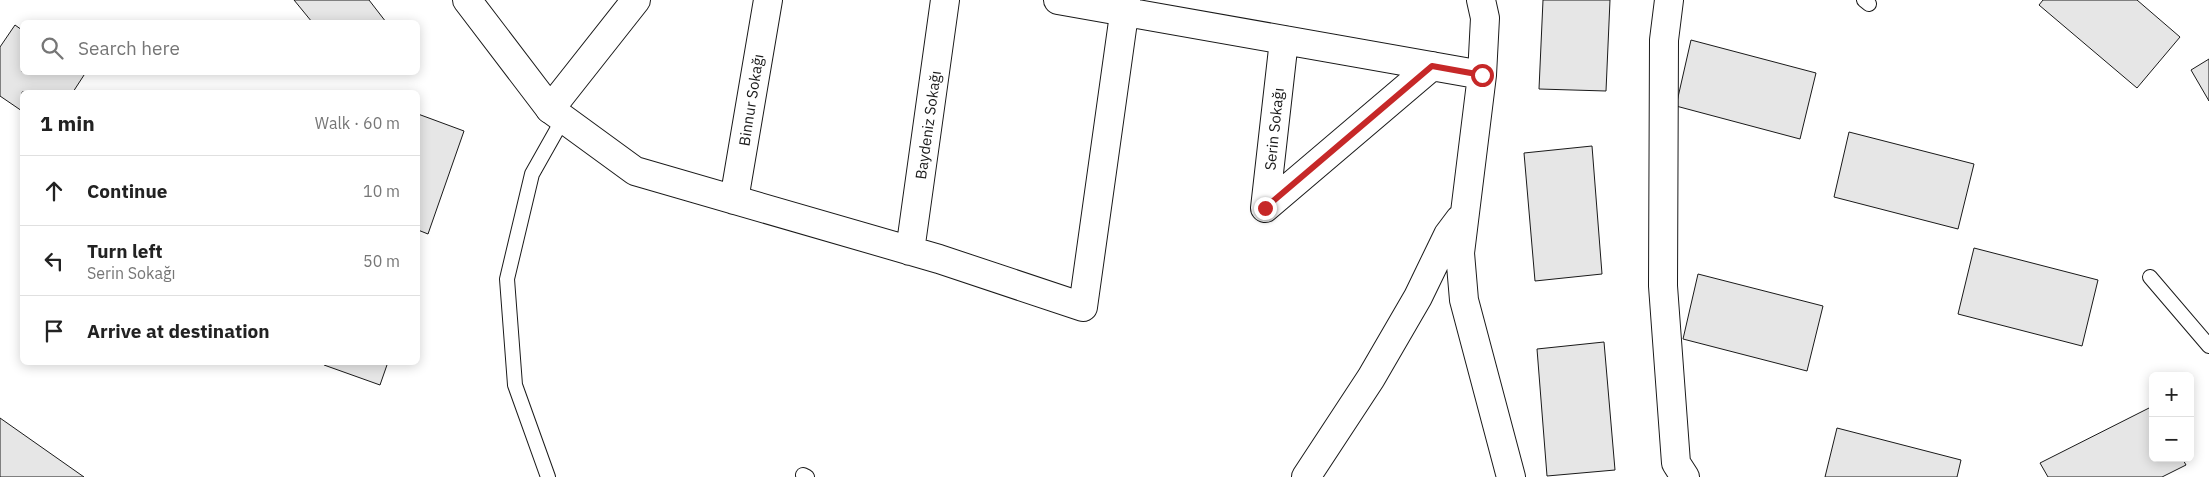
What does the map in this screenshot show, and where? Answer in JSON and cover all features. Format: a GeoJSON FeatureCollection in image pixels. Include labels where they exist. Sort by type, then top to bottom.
{"type":"FeatureCollection","features":[{"type":"Feature","properties":{"kind":"street"},"geometry":{"type":"LineString","coordinates":[[467,0],[556,114],[635,170],[910,251],[1084,307],[1125,6]]}},
{"type":"Feature","properties":{"kind":"street"},"geometry":{"type":"LineString","coordinates":[[556,114],[636,0]]}},
{"type":"Feature","properties":{"kind":"street","name":"Binnur Sokağı"},"geometry":{"type":"LineString","coordinates":[[734,200],[768,0]]}},
{"type":"Feature","properties":{"kind":"street","name":"Baydeniz Sokağı"},"geometry":{"type":"LineString","coordinates":[[910,251],[946,0]]}},
{"type":"Feature","properties":{"kind":"street"},"geometry":{"type":"LineString","coordinates":[[1058,0],[1125,6],[1284,40],[1482,75]]}},
{"type":"Feature","properties":{"kind":"street"},"geometry":{"type":"LineString","coordinates":[[1481,0],[1485,18],[1482,75],[1460,253],[1464,300],[1511,477]]}},
{"type":"Feature","properties":{"kind":"street"},"geometry":{"type":"LineString","coordinates":[[1668,0],[1664,40],[1663,286],[1676,463],[1685,477]]}},
{"type":"Feature","properties":{"kind":"street","name":"Serin Sokağı"},"geometry":{"type":"LineString","coordinates":[[1284,40],[1265,208],[1432,66]]}},
{"type":"Feature","properties":{"kind":"street"},"geometry":{"type":"LineString","coordinates":[[1306,477],[1371,378],[1418,297],[1448,235],[1465,212]]}},
{"type":"Feature","properties":{"kind":"lane"},"geometry":{"type":"LineString","coordinates":[[548,477],[515,385],[507,279],[532,174],[556,114]]}},
{"type":"Feature","properties":{"kind":"lane"},"geometry":{"type":"LineString","coordinates":[[2150,277],[2209,346]]}},
{"type":"Feature","properties":{"kind":"building"},"geometry":{"type":"Polygon","coordinates":[[[294,0],[369,0],[384,20],[310,20],[294,0]]]}},
{"type":"Feature","properties":{"kind":"building"},"geometry":{"type":"Polygon","coordinates":[[[1543,0],[1610,0],[1606,91],[1539,89],[1543,0]]]}},
{"type":"Feature","properties":{"kind":"building"},"geometry":{"type":"Polygon","coordinates":[[[2043,0],[2137,0],[2180,37],[2137,88],[2039,5],[2043,0]]]}},
{"type":"Feature","properties":{"kind":"building"},"geometry":{"type":"Polygon","coordinates":[[[15,25],[20,29],[20,75],[84,75],[74,90],[20,90],[20,110],[0,96],[0,47],[15,25]]]}},
{"type":"Feature","properties":{"kind":"building"},"geometry":{"type":"Polygon","coordinates":[[[1691,40],[1816,73],[1800,139],[1676,106],[1691,40]]]}},
{"type":"Feature","properties":{"kind":"building"},"geometry":{"type":"Polygon","coordinates":[[[2209,59],[2209,101],[2191,70],[2209,59]]]}},
{"type":"Feature","properties":{"kind":"building"},"geometry":{"type":"Polygon","coordinates":[[[420,115],[464,131],[428,234],[420,231],[420,115]]]}},
{"type":"Feature","properties":{"kind":"building"},"geometry":{"type":"Polygon","coordinates":[[[1849,132],[1974,164],[1958,229],[1834,197],[1849,132]]]}},
{"type":"Feature","properties":{"kind":"building"},"geometry":{"type":"Polygon","coordinates":[[[1592,146],[1602,274],[1535,281],[1524,153],[1592,146]]]}},
{"type":"Feature","properties":{"kind":"building"},"geometry":{"type":"Polygon","coordinates":[[[1974,248],[2098,280],[2082,346],[1958,314],[1974,248]]]}},
{"type":"Feature","properties":{"kind":"building"},"geometry":{"type":"Polygon","coordinates":[[[1698,274],[1823,306],[1807,371],[1683,339],[1698,274]]]}},
{"type":"Feature","properties":{"kind":"building"},"geometry":{"type":"Polygon","coordinates":[[[1604,342],[1615,470],[1547,476],[1537,349],[1604,342]]]}},
{"type":"Feature","properties":{"kind":"building"},"geometry":{"type":"Polygon","coordinates":[[[324,365],[387,365],[380,385],[324,365]]]}},
{"type":"Feature","properties":{"kind":"building"},"geometry":{"type":"Polygon","coordinates":[[[2149,408],[2149,462],[2184,462],[2186,465],[2162,477],[2048,477],[2040,463],[2149,408]]]}},
{"type":"Feature","properties":{"kind":"building"},"geometry":{"type":"Polygon","coordinates":[[[0,418],[84,477],[0,477],[0,418]]]}},
{"type":"Feature","properties":{"kind":"building"},"geometry":{"type":"Polygon","coordinates":[[[1837,428],[1961,460],[1957,477],[1825,477],[1837,428]]]}},
{"type":"Feature","properties":{"kind":"route"},"geometry":{"type":"LineString","coordinates":[[1265,208],[1432,66],[1482,75]]}}]}
